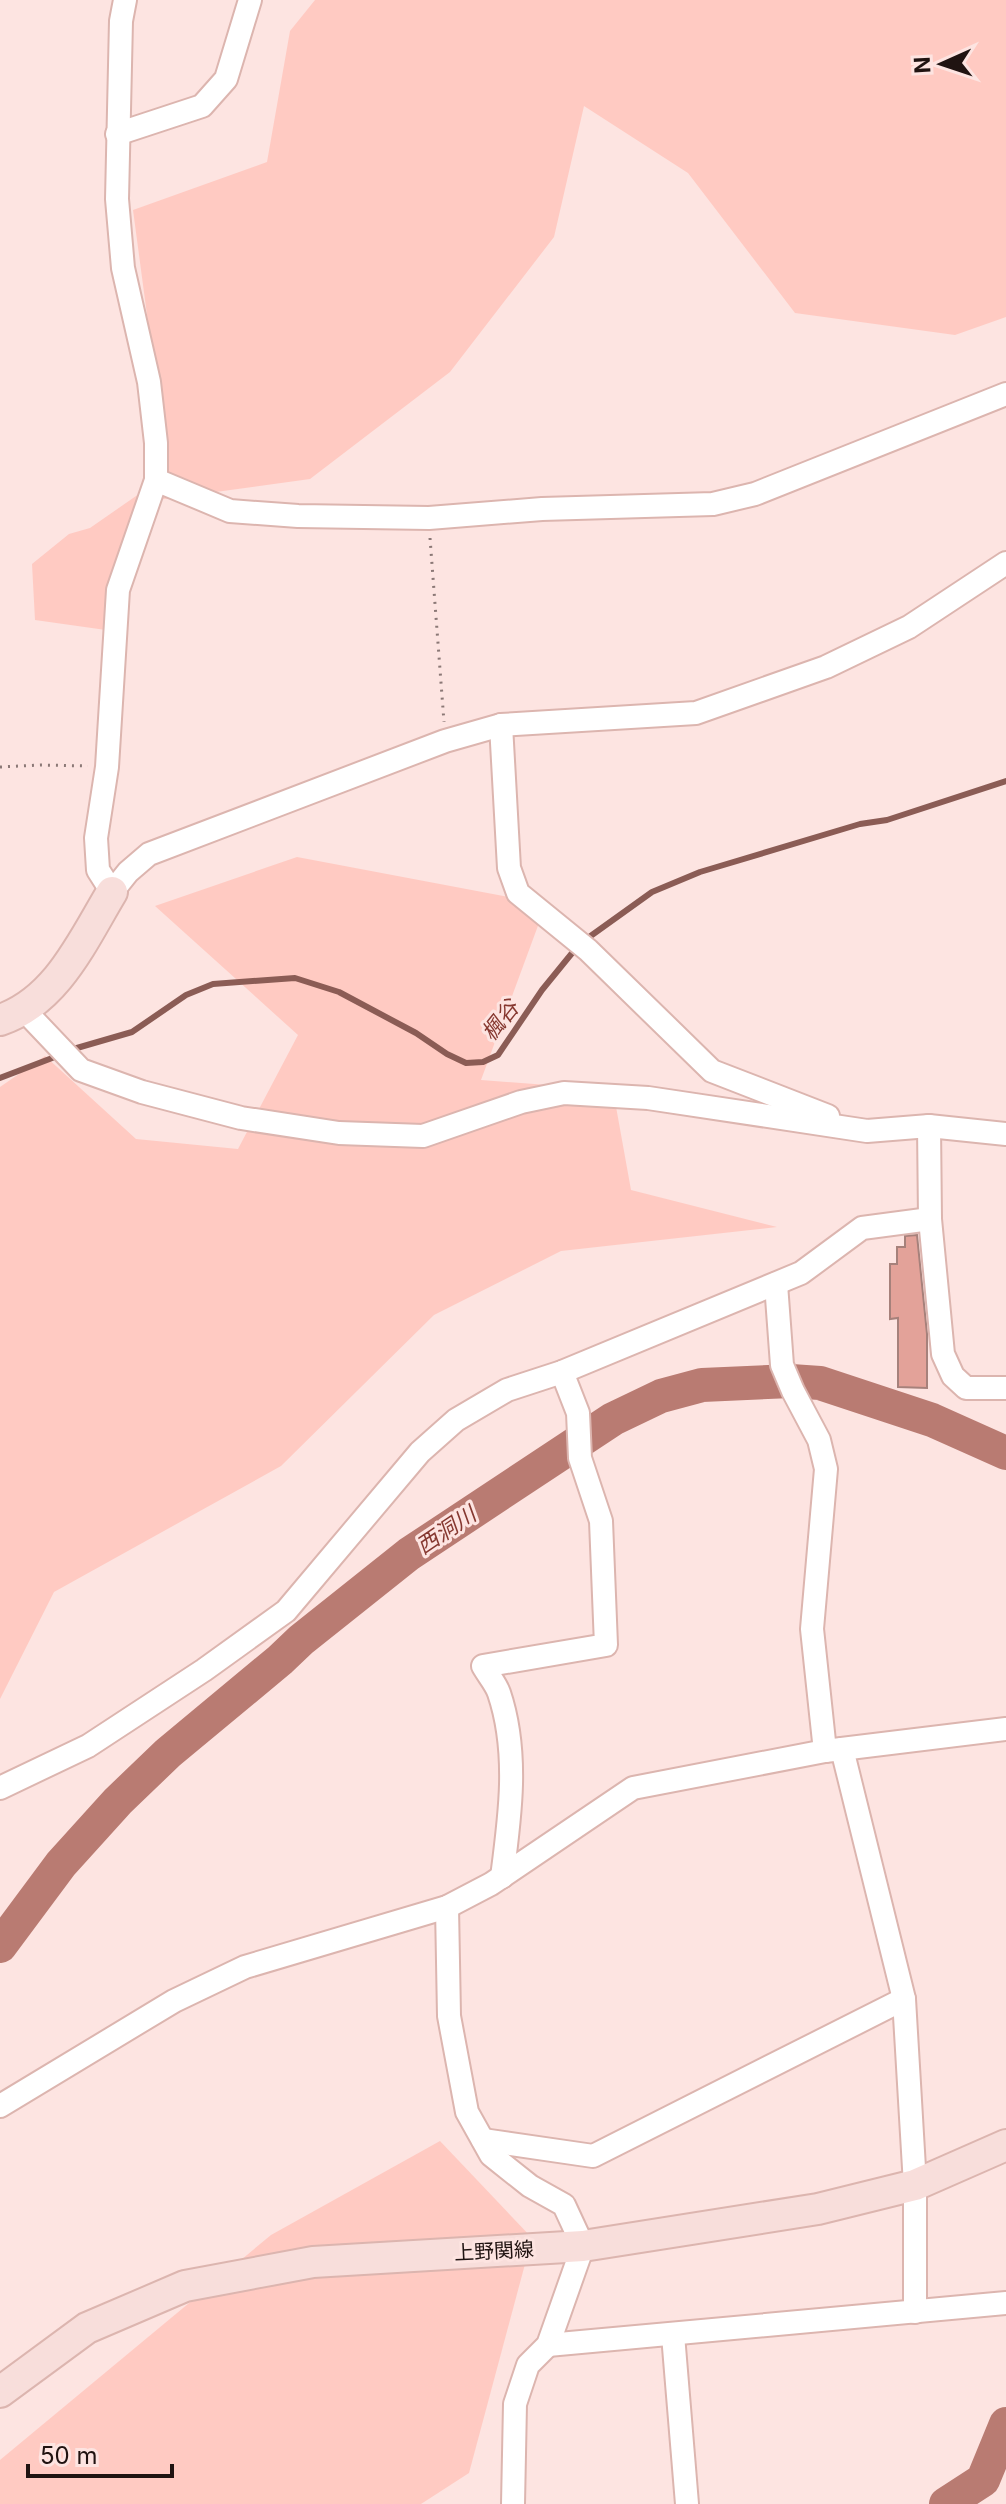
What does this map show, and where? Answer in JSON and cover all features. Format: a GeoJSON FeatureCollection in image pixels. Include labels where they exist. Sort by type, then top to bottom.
{"type":"FeatureCollection","features":[{"type":"Feature","properties":{"kind":"main road"},"geometry":{"type":"LineString","coordinates":[[12,1015],[59,978],[112,892]]}},
{"type":"Feature","properties":{"kind":"main road","name":"上野関線"},"geometry":{"type":"LineString","coordinates":[[0,2392],[87,2328],[185,2286],[313,2262],[583,2246],[818,2209],[915,2185],[1006,2145]]}},
{"type":"Feature","properties":{"kind":"street"},"geometry":{"type":"LineString","coordinates":[[125,0],[121,21],[117,199],[123,268],[149,382],[156,443],[156,480],[118,590],[107,767],[96,838],[98,870],[112,892],[128,872],[149,854],[445,741],[501,725],[696,713],[826,667],[909,627],[1006,563]]}},
{"type":"Feature","properties":{"kind":"street"},"geometry":{"type":"LineString","coordinates":[[117,134],[202,106],[226,79],[250,0]]}},
{"type":"Feature","properties":{"kind":"street"},"geometry":{"type":"LineString","coordinates":[[156,480],[230,511],[298,516],[429,518],[542,509],[713,504],[755,494],[1006,394]]}},
{"type":"Feature","properties":{"kind":"street"},"geometry":{"type":"LineString","coordinates":[[501,725],[509,868],[518,893],[588,950],[712,1071],[867,1131]]}},
{"type":"Feature","properties":{"kind":"street"},"geometry":{"type":"LineString","coordinates":[[12,1015],[53,1040],[81,1070],[142,1092],[241,1118],[339,1133],[423,1136],[521,1102],[564,1093],[648,1098],[867,1131],[929,1126],[1006,1134]]}},
{"type":"Feature","properties":{"kind":"street"},"geometry":{"type":"LineString","coordinates":[[929,1126],[930,1219],[943,1354],[953,1376],[966,1388],[1006,1388]]}},
{"type":"Feature","properties":{"kind":"street"},"geometry":{"type":"LineString","coordinates":[[0,1788],[88,1746],[204,1670],[286,1611],[420,1452],[456,1420],[507,1390],[562,1372],[801,1273],[862,1228],[930,1219]]}},
{"type":"Feature","properties":{"kind":"street"},"geometry":{"type":"LineString","coordinates":[[776,1284],[782,1365],[819,1440],[826,1469],[812,1629],[834,1750],[904,1999],[915,2185],[915,2312]]}},
{"type":"Feature","properties":{"kind":"street"},"geometry":{"type":"LineString","coordinates":[[502,1877],[512,1806],[508,1736],[499,1691],[483,1666],[606,1645],[601,1521],[580,1458],[578,1413],[562,1372]]}},
{"type":"Feature","properties":{"kind":"street"},"geometry":{"type":"LineString","coordinates":[[0,2106],[174,2001],[245,1967],[447,1907],[502,1877],[633,1788],[834,1750],[1006,1729]]}},
{"type":"Feature","properties":{"kind":"street"},"geometry":{"type":"LineString","coordinates":[[447,1907],[449,2016],[467,2112],[491,2155],[530,2186],[564,2205],[583,2246],[548,2345],[528,2365],[515,2404],[513,2504]]}},
{"type":"Feature","properties":{"kind":"street"},"geometry":{"type":"LineString","coordinates":[[483,2140],[593,2156],[904,1999]]}},
{"type":"Feature","properties":{"kind":"street"},"geometry":{"type":"LineString","coordinates":[[548,2345],[1006,2303]]}},
{"type":"Feature","properties":{"kind":"street"},"geometry":{"type":"LineString","coordinates":[[673,2335],[687,2504]]}},
{"type":"Feature","properties":{"kind":"path"},"geometry":{"type":"LineString","coordinates":[[429,518],[445,741]]}},
{"type":"Feature","properties":{"kind":"path"},"geometry":{"type":"LineString","coordinates":[[0,767],[107,767]]}},
{"type":"Feature","properties":{"kind":"shaded area"},"geometry":{"type":"Polygon","coordinates":[[[315,0],[1006,0],[1006,317],[955,335],[795,313],[688,173],[584,106],[554,237],[450,372],[310,479],[150,501],[164,442],[133,210],[267,162],[290,31],[315,0]]]}},
{"type":"Feature","properties":{"kind":"shaded area"},"geometry":{"type":"Polygon","coordinates":[[[149,487],[120,632],[35,620],[32,564],[69,534],[90,528],[149,487]]]}},
{"type":"Feature","properties":{"kind":"shaded area"},"geometry":{"type":"Polygon","coordinates":[[[297,857],[546,904],[481,1080],[613,1090],[631,1190],[777,1227],[561,1251],[434,1315],[281,1466],[54,1592],[0,1699],[0,1087],[45,1056],[136,1139],[238,1149],[298,1035],[155,906],[297,857]]]}},
{"type":"Feature","properties":{"kind":"shaded area"},"geometry":{"type":"Polygon","coordinates":[[[440,2141],[532,2238],[469,2473],[421,2504],[0,2504],[0,2460],[271,2235],[440,2141]]]}},
{"type":"Feature","properties":{"kind":"building"},"geometry":{"type":"Polygon","coordinates":[[[917,1235],[927,1334],[927,1388],[898,1387],[898,1318],[890,1319],[890,1264],[897,1264],[897,1247],[905,1247],[905,1236],[917,1235]]]}},
{"type":"Feature","properties":{"kind":"waterway","name":"楓谷"},"geometry":{"type":"LineString","coordinates":[[585,940],[652,892],[700,872],[860,824],[887,820],[1006,781]]}},
{"type":"Feature","properties":{"kind":"waterway","name":"楓谷"},"geometry":{"type":"LineString","coordinates":[[70,1050],[132,1032],[186,995],[213,984],[295,978],[339,992],[466,1063],[483,1062],[498,1055],[542,990],[577,947]]}},
{"type":"Feature","properties":{"kind":"waterway","name":"楓谷"},"geometry":{"type":"LineString","coordinates":[[0,1078],[60,1055]]}},
{"type":"Feature","properties":{"kind":"waterway","name":"西洞川"},"geometry":{"type":"LineString","coordinates":[[0,1946],[61,1864],[118,1801],[168,1753],[301,1640],[409,1554],[613,1419],[661,1396],[702,1385],[791,1381],[820,1383],[932,1420],[1006,1453]]}},
{"type":"Feature","properties":{"kind":"waterway"},"geometry":{"type":"LineString","coordinates":[[946,2504],[983,2480],[1006,2424]]}}]}
